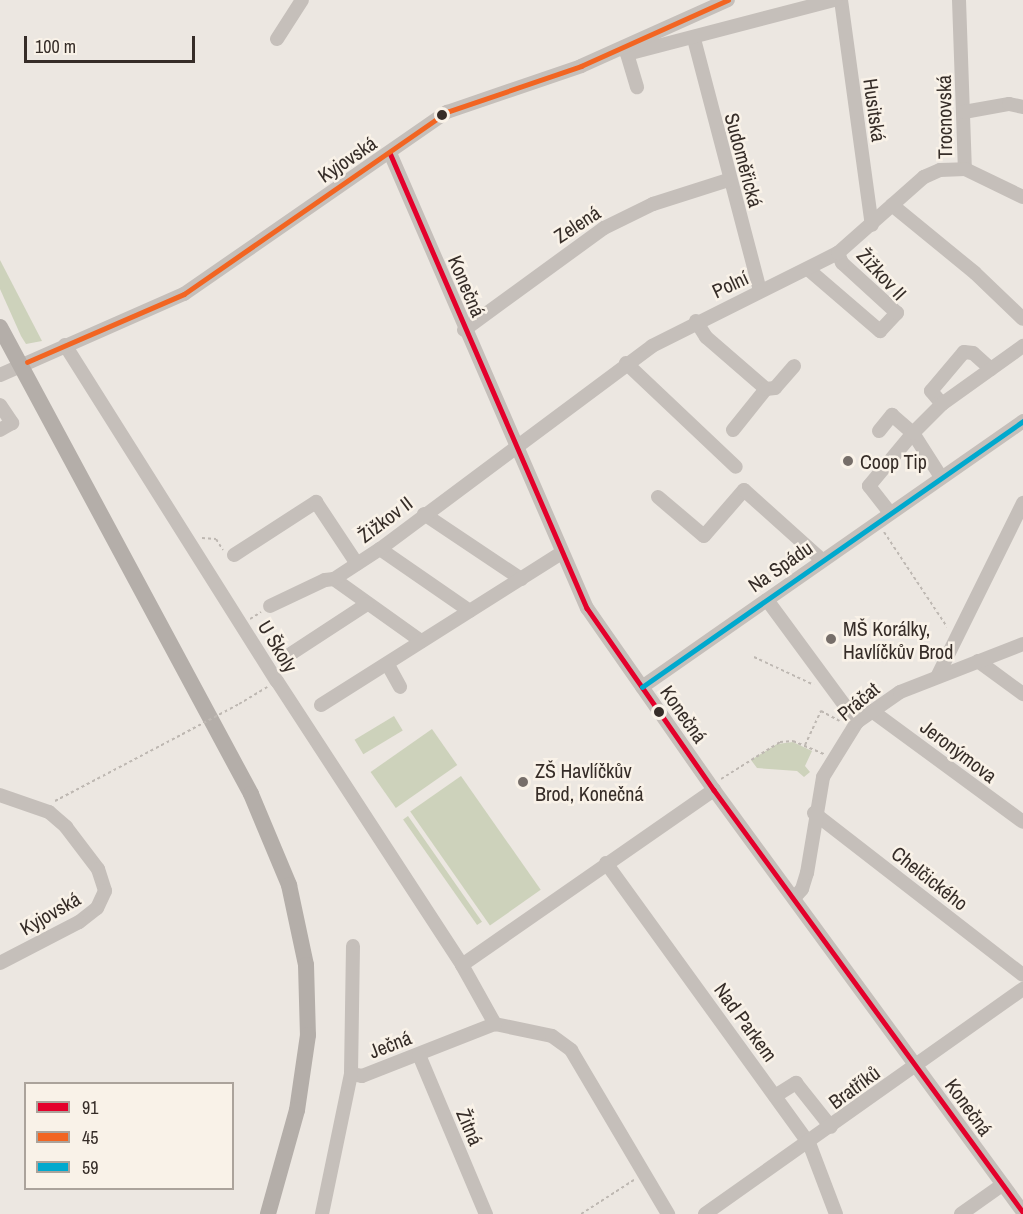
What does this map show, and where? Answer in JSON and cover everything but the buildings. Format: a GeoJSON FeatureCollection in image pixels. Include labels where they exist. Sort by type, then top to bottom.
{"type":"FeatureCollection","features":[{"type":"Feature","properties":{"kind":"main road"},"geometry":{"type":"LineString","coordinates":[[0,327],[251,794],[278,852],[296,909],[308,989],[306,1057],[297,1110],[268,1214]]}},
{"type":"Feature","properties":{"kind":"street"},"geometry":{"type":"LineString","coordinates":[[278,39],[302,0]]}},
{"type":"Feature","properties":{"kind":"street","name":"Kyjovská"},"geometry":{"type":"LineString","coordinates":[[0,375],[184,294],[453,109],[626,51],[728,0]]}},
{"type":"Feature","properties":{"kind":"street"},"geometry":{"type":"LineString","coordinates":[[637,87],[626,51],[694,39],[701,33],[836,0]]}},
{"type":"Feature","properties":{"kind":"street","name":"Husitská"},"geometry":{"type":"LineString","coordinates":[[841,0],[872,225]]}},
{"type":"Feature","properties":{"kind":"street","name":"Trocnovská"},"geometry":{"type":"LineString","coordinates":[[959,0],[965,169],[1023,197]]}},
{"type":"Feature","properties":{"kind":"street","name":"Sudoměřická"},"geometry":{"type":"LineString","coordinates":[[694,39],[728,180],[760,291]]}},
{"type":"Feature","properties":{"kind":"street"},"geometry":{"type":"LineString","coordinates":[[964,111],[1009,104],[1023,107]]}},
{"type":"Feature","properties":{"kind":"street","name":"Konečná"},"geometry":{"type":"LineString","coordinates":[[390,153],[560,554],[587,608],[713,788],[1023,1212]]}},
{"type":"Feature","properties":{"kind":"street","name":"Polní"},"geometry":{"type":"LineString","coordinates":[[514,447],[626,363],[696,321],[809,270],[838,254],[892,205],[932,173],[965,169]]}},
{"type":"Feature","properties":{"kind":"street","name":"Zelená"},"geometry":{"type":"LineString","coordinates":[[464,330],[604,228],[653,204],[728,180]]}},
{"type":"Feature","properties":{"kind":"street"},"geometry":{"type":"LineString","coordinates":[[892,205],[975,273],[1023,319]]}},
{"type":"Feature","properties":{"kind":"street","name":"Žižkov II"},"geometry":{"type":"LineString","coordinates":[[809,270],[880,331],[897,313],[842,263],[838,254]]}},
{"type":"Feature","properties":{"kind":"street"},"geometry":{"type":"LineString","coordinates":[[696,321],[706,337],[766,389]]}},
{"type":"Feature","properties":{"kind":"street","name":"U Školy"},"geometry":{"type":"LineString","coordinates":[[65,345],[277,681],[462,964]]}},
{"type":"Feature","properties":{"kind":"street"},"geometry":{"type":"LineString","coordinates":[[890,513],[869,486],[942,404],[1023,346]]}},
{"type":"Feature","properties":{"kind":"street"},"geometry":{"type":"LineString","coordinates":[[942,404],[931,391],[964,352],[973,353],[991,369]]}},
{"type":"Feature","properties":{"kind":"street"},"geometry":{"type":"LineString","coordinates":[[626,363],[736,467]]}},
{"type":"Feature","properties":{"kind":"street"},"geometry":{"type":"LineString","coordinates":[[733,430],[766,389],[775,388],[794,366]]}},
{"type":"Feature","properties":{"kind":"street"},"geometry":{"type":"LineString","coordinates":[[0,405],[12,423],[0,430]]}},
{"type":"Feature","properties":{"kind":"street"},"geometry":{"type":"LineString","coordinates":[[879,431],[892,415],[914,433],[941,477]]}},
{"type":"Feature","properties":{"kind":"street","name":"Na Spádu"},"geometry":{"type":"LineString","coordinates":[[642,687],[1023,421]]}},
{"type":"Feature","properties":{"kind":"street","name":"Žižkov II"},"geometry":{"type":"LineString","coordinates":[[270,606],[325,580],[334,579],[380,549],[514,447]]}},
{"type":"Feature","properties":{"kind":"street"},"geometry":{"type":"LineString","coordinates":[[658,497],[704,536],[744,490],[822,561]]}},
{"type":"Feature","properties":{"kind":"street"},"geometry":{"type":"LineString","coordinates":[[234,555],[312,497],[357,564]]}},
{"type":"Feature","properties":{"kind":"street"},"geometry":{"type":"LineString","coordinates":[[938,675],[1023,503]]}},
{"type":"Feature","properties":{"kind":"street"},"geometry":{"type":"LineString","coordinates":[[424,514],[521,579]]}},
{"type":"Feature","properties":{"kind":"street"},"geometry":{"type":"LineString","coordinates":[[380,549],[470,611]]}},
{"type":"Feature","properties":{"kind":"street"},"geometry":{"type":"LineString","coordinates":[[321,705],[388,665],[421,641],[560,554]]}},
{"type":"Feature","properties":{"kind":"street"},"geometry":{"type":"LineString","coordinates":[[334,579],[421,641]]}},
{"type":"Feature","properties":{"kind":"street"},"geometry":{"type":"LineString","coordinates":[[767,600],[855,725]]}},
{"type":"Feature","properties":{"kind":"street"},"geometry":{"type":"LineString","coordinates":[[289,655],[367,604]]}},
{"type":"Feature","properties":{"kind":"street","name":"Práčat"},"geometry":{"type":"LineString","coordinates":[[794,898],[802,889],[807,873],[814,813],[823,777],[855,725],[900,692],[938,675],[1023,644]]}},
{"type":"Feature","properties":{"kind":"street"},"geometry":{"type":"LineString","coordinates":[[978,661],[1023,694]]}},
{"type":"Feature","properties":{"kind":"street"},"geometry":{"type":"LineString","coordinates":[[388,665],[400,687]]}},
{"type":"Feature","properties":{"kind":"street","name":"Jeronýmova"},"geometry":{"type":"LineString","coordinates":[[872,711],[1023,822]]}},
{"type":"Feature","properties":{"kind":"street"},"geometry":{"type":"LineString","coordinates":[[668,1214],[642,1175],[571,1050],[552,1036],[495,1024],[462,964],[713,788]]}},
{"type":"Feature","properties":{"kind":"street","name":"Kyjovská"},"geometry":{"type":"LineString","coordinates":[[0,795],[40,809],[66,827],[98,869],[105,891],[97,908],[79,922],[0,963]]}},
{"type":"Feature","properties":{"kind":"street","name":"Chelčického"},"geometry":{"type":"LineString","coordinates":[[814,813],[1023,975]]}},
{"type":"Feature","properties":{"kind":"street","name":"Nad Parkem"},"geometry":{"type":"LineString","coordinates":[[606,863],[809,1143],[836,1214]]}},
{"type":"Feature","properties":{"kind":"street","name":"Ječná"},"geometry":{"type":"LineString","coordinates":[[353,946],[351,1074],[362,1076],[495,1024]]}},
{"type":"Feature","properties":{"kind":"street","name":"Bratříků"},"geometry":{"type":"LineString","coordinates":[[705,1214],[809,1143],[1023,989]]}},
{"type":"Feature","properties":{"kind":"street","name":"Žitná"},"geometry":{"type":"LineString","coordinates":[[419,1054],[486,1214]]}},
{"type":"Feature","properties":{"kind":"street"},"geometry":{"type":"LineString","coordinates":[[322,1214],[351,1074]]}},
{"type":"Feature","properties":{"kind":"street"},"geometry":{"type":"LineString","coordinates":[[775,1096],[796,1083],[831,1127]]}},
{"type":"Feature","properties":{"kind":"street"},"geometry":{"type":"LineString","coordinates":[[961,1214],[1002,1185]]}},
{"type":"Feature","properties":{"kind":"path"},"geometry":{"type":"LineString","coordinates":[[877,522],[954,640]]}},
{"type":"Feature","properties":{"kind":"path"},"geometry":{"type":"LineString","coordinates":[[186,536],[216,539],[223,550],[234,555]]}},
{"type":"Feature","properties":{"kind":"path"},"geometry":{"type":"LineString","coordinates":[[242,625],[270,606]]}},
{"type":"Feature","properties":{"kind":"path"},"geometry":{"type":"LineString","coordinates":[[754,657],[836,695]]}},
{"type":"Feature","properties":{"kind":"path"},"geometry":{"type":"LineString","coordinates":[[40,809],[277,681]]}},
{"type":"Feature","properties":{"kind":"path"},"geometry":{"type":"LineString","coordinates":[[805,746],[821,711],[855,725]]}},
{"type":"Feature","properties":{"kind":"path"},"geometry":{"type":"LineString","coordinates":[[713,788],[776,743],[786,740],[826,756]]}},
{"type":"Feature","properties":{"kind":"path"},"geometry":{"type":"LineString","coordinates":[[581,1214],[642,1175]]}},
{"type":"Feature","properties":{"kind":"green space"},"geometry":{"type":"Polygon","coordinates":[[[0,260],[42,341],[26,344],[21,336],[0,289],[0,260]]]}},
{"type":"Feature","properties":{"kind":"green space"},"geometry":{"type":"Polygon","coordinates":[[[394,716],[403,731],[363,754],[355,740],[394,716]]]}},
{"type":"Feature","properties":{"kind":"green space"},"geometry":{"type":"Polygon","coordinates":[[[432,729],[457,765],[396,808],[371,772],[432,729]]]}},
{"type":"Feature","properties":{"kind":"green space"},"geometry":{"type":"Polygon","coordinates":[[[793,742],[812,751],[805,766],[810,772],[804,777],[797,771],[757,768],[751,760],[777,744],[793,742]]]}},
{"type":"Feature","properties":{"kind":"green space"},"geometry":{"type":"Polygon","coordinates":[[[461,776],[541,890],[490,925],[410,812],[461,776]]]}},
{"type":"Feature","properties":{"kind":"green space"},"geometry":{"type":"Polygon","coordinates":[[[408,816],[482,922],[477,925],[403,819],[408,816]]]}},
{"type":"Feature","properties":{"kind":"transit line","name":"45"},"geometry":{"type":"LineString","coordinates":[[27,362],[184,294],[447,112],[581,66],[728,0]]}},
{"type":"Feature","properties":{"kind":"transit line","name":"91"},"geometry":{"type":"LineString","coordinates":[[390,153],[587,608],[714,790],[1023,1212]]}},
{"type":"Feature","properties":{"kind":"transit line","name":"59"},"geometry":{"type":"LineString","coordinates":[[642,687],[1023,421]]}},
{"type":"Feature","properties":{"kind":"place","name":"Coop Tip"},"geometry":{"type":"Point","coordinates":[848,461]}},
{"type":"Feature","properties":{"kind":"place","name":"MŠ Korálky, Havlíčkův Brod"},"geometry":{"type":"Point","coordinates":[831,639]}},
{"type":"Feature","properties":{"kind":"place","name":"ZŠ Havlíčkův Brod, Konečná"},"geometry":{"type":"Point","coordinates":[523,782]}}]}
